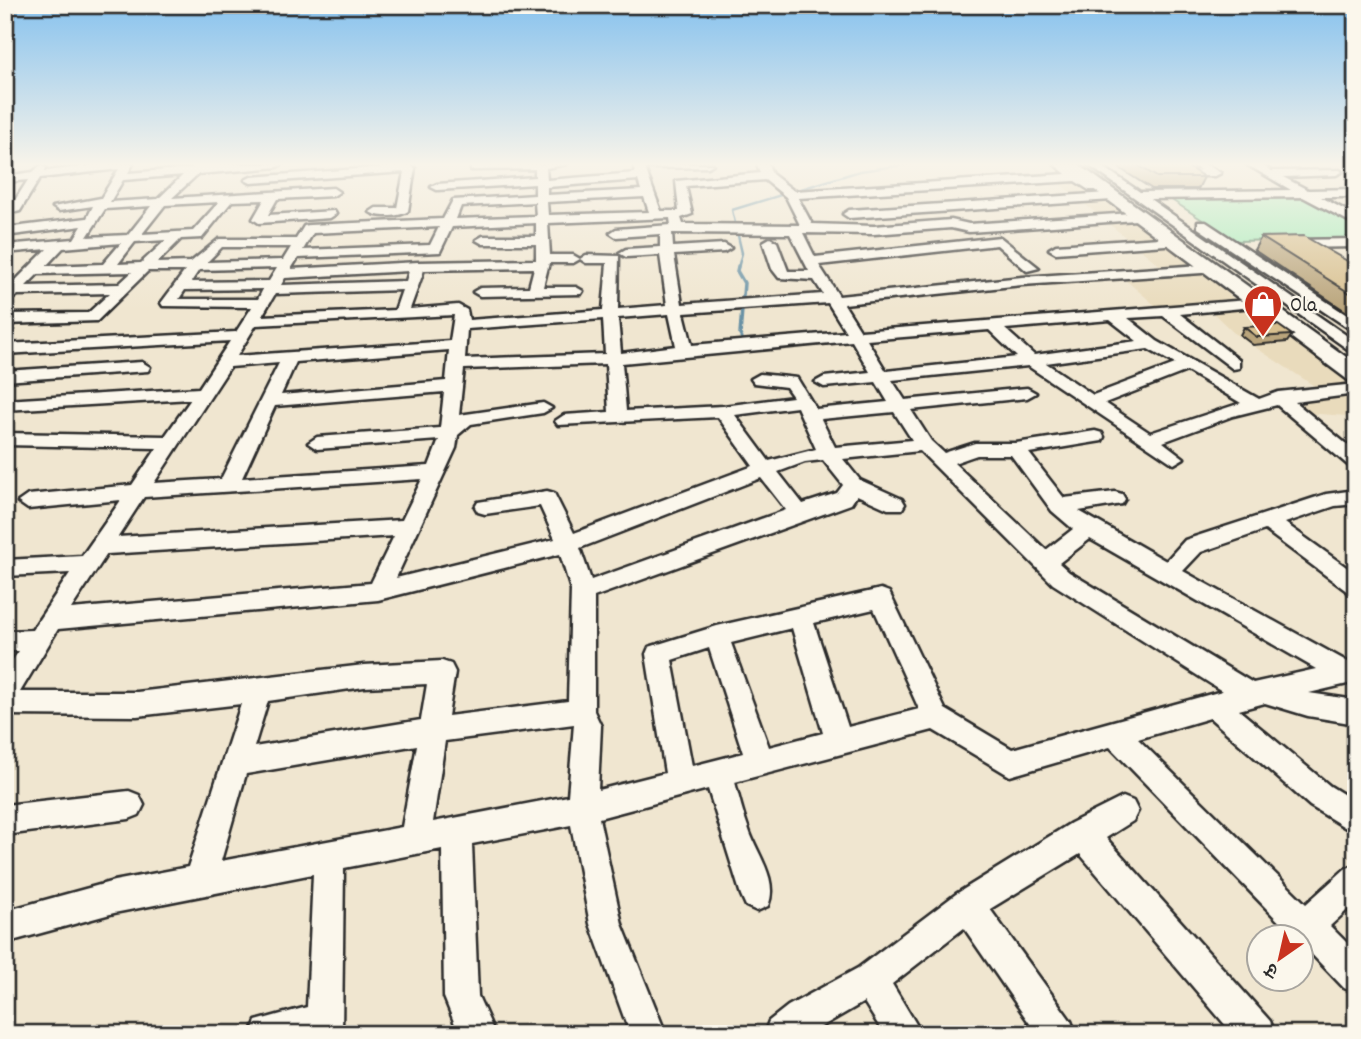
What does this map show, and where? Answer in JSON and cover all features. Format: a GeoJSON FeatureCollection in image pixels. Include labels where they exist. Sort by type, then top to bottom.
{"type":"FeatureCollection","features":[{"type":"Feature","properties":{"kind":"highway"},"geometry":{"type":"LineString","coordinates":[[1131,212],[1356,375]]}},
{"type":"Feature","properties":{"kind":"highway"},"geometry":{"type":"LineString","coordinates":[[1147,212],[1342,334],[1356,361]]}},
{"type":"Feature","properties":{"kind":"street"},"geometry":{"type":"LineString","coordinates":[[58,269],[80,242],[96,212]]}},
{"type":"Feature","properties":{"kind":"street"},"geometry":{"type":"LineString","coordinates":[[108,267],[152,212]]}},
{"type":"Feature","properties":{"kind":"street"},"geometry":{"type":"LineString","coordinates":[[5,249],[197,235],[216,212]]}},
{"type":"Feature","properties":{"kind":"street"},"geometry":{"type":"LineString","coordinates":[[263,212],[259,219],[346,213]]}},
{"type":"Feature","properties":{"kind":"street"},"geometry":{"type":"LineString","coordinates":[[360,213],[371,212]]}},
{"type":"Feature","properties":{"kind":"street"},"geometry":{"type":"LineString","coordinates":[[285,268],[436,249],[452,212]]}},
{"type":"Feature","properties":{"kind":"street"},"geometry":{"type":"LineString","coordinates":[[535,291],[542,261],[542,212]]}},
{"type":"Feature","properties":{"kind":"street"},"geometry":{"type":"LineString","coordinates":[[678,212],[677,223],[666,250],[674,309],[696,370]]}},
{"type":"Feature","properties":{"kind":"street"},"geometry":{"type":"LineString","coordinates":[[791,212],[814,269],[924,446],[1061,578],[1260,694],[1356,712]]}},
{"type":"Feature","properties":{"kind":"street"},"geometry":{"type":"LineString","coordinates":[[411,285],[285,268],[219,243],[179,286],[168,303],[285,268],[447,222],[656,215],[677,223],[793,216],[801,212]]}},
{"type":"Feature","properties":{"kind":"street"},"geometry":{"type":"LineString","coordinates":[[1127,212],[1169,241],[1356,386]]}},
{"type":"Feature","properties":{"kind":"street"},"geometry":{"type":"LineString","coordinates":[[1168,212],[1208,243],[1342,334]]}},
{"type":"Feature","properties":{"kind":"street"},"geometry":{"type":"LineString","coordinates":[[1177,212],[1233,244],[1342,334],[1356,350]]}},
{"type":"Feature","properties":{"kind":"street"},"geometry":{"type":"LineString","coordinates":[[1340,212],[1356,221]]}},
{"type":"Feature","properties":{"kind":"street"},"geometry":{"type":"LineString","coordinates":[[5,694],[225,362],[319,214]]}},
{"type":"Feature","properties":{"kind":"street"},"geometry":{"type":"LineString","coordinates":[[616,233],[677,223],[793,216],[874,230],[951,224],[983,227],[1132,217]]}},
{"type":"Feature","properties":{"kind":"street"},"geometry":{"type":"LineString","coordinates":[[5,232],[90,221]]}},
{"type":"Feature","properties":{"kind":"street"},"geometry":{"type":"LineString","coordinates":[[983,227],[1032,268]]}},
{"type":"Feature","properties":{"kind":"street"},"geometry":{"type":"LineString","coordinates":[[5,319],[92,318],[178,235]]}},
{"type":"Feature","properties":{"kind":"street"},"geometry":{"type":"LineString","coordinates":[[483,240],[542,240]]}},
{"type":"Feature","properties":{"kind":"street"},"geometry":{"type":"LineString","coordinates":[[770,242],[779,269],[784,275],[1000,241]]}},
{"type":"Feature","properties":{"kind":"street"},"geometry":{"type":"LineString","coordinates":[[1056,249],[1169,241]]}},
{"type":"Feature","properties":{"kind":"street"},"geometry":{"type":"LineString","coordinates":[[1208,243],[1356,243]]}},
{"type":"Feature","properties":{"kind":"street"},"geometry":{"type":"LineString","coordinates":[[9,295],[59,244]]}},
{"type":"Feature","properties":{"kind":"street"},"geometry":{"type":"LineString","coordinates":[[1301,244],[1323,258]]}},
{"type":"Feature","properties":{"kind":"street"},"geometry":{"type":"LineString","coordinates":[[626,253],[724,248]]}},
{"type":"Feature","properties":{"kind":"street"},"geometry":{"type":"LineString","coordinates":[[5,277],[58,269],[148,265],[285,268],[614,259],[610,314],[618,417]]}},
{"type":"Feature","properties":{"kind":"street"},"geometry":{"type":"LineString","coordinates":[[401,314],[418,266]]}},
{"type":"Feature","properties":{"kind":"street"},"geometry":{"type":"LineString","coordinates":[[460,325],[833,300],[1021,281],[1202,269]]}},
{"type":"Feature","properties":{"kind":"street"},"geometry":{"type":"LineString","coordinates":[[9,295],[124,288]]}},
{"type":"Feature","properties":{"kind":"street"},"geometry":{"type":"LineString","coordinates":[[480,292],[576,291]]}},
{"type":"Feature","properties":{"kind":"street"},"geometry":{"type":"LineString","coordinates":[[225,362],[290,357],[456,355],[612,359],[688,350],[1248,303]]}},
{"type":"Feature","properties":{"kind":"street"},"geometry":{"type":"LineString","coordinates":[[5,349],[162,340],[246,329],[458,310],[462,313],[447,448],[378,591]]}},
{"type":"Feature","properties":{"kind":"street"},"geometry":{"type":"LineString","coordinates":[[1165,310],[1233,365]]}},
{"type":"Feature","properties":{"kind":"street"},"geometry":{"type":"LineString","coordinates":[[1112,314],[1151,344],[1254,403]]}},
{"type":"Feature","properties":{"kind":"street"},"geometry":{"type":"LineString","coordinates":[[991,324],[1029,359],[1174,458]]}},
{"type":"Feature","properties":{"kind":"street"},"geometry":{"type":"LineString","coordinates":[[118,400],[162,340]]}},
{"type":"Feature","properties":{"kind":"street"},"geometry":{"type":"LineString","coordinates":[[824,382],[1151,344]]}},
{"type":"Feature","properties":{"kind":"street"},"geometry":{"type":"LineString","coordinates":[[5,370],[30,348]]}},
{"type":"Feature","properties":{"kind":"street"},"geometry":{"type":"LineString","coordinates":[[228,485],[290,357]]}},
{"type":"Feature","properties":{"kind":"street"},"geometry":{"type":"LineString","coordinates":[[1093,401],[1188,365]]}},
{"type":"Feature","properties":{"kind":"street"},"geometry":{"type":"LineString","coordinates":[[5,376],[142,367]]}},
{"type":"Feature","properties":{"kind":"street"},"geometry":{"type":"LineString","coordinates":[[760,379],[791,382],[807,408],[828,453],[853,485],[895,504]]}},
{"type":"Feature","properties":{"kind":"street"},"geometry":{"type":"LineString","coordinates":[[269,401],[452,386]]}},
{"type":"Feature","properties":{"kind":"street"},"geometry":{"type":"LineString","coordinates":[[1150,440],[1254,403],[1356,386]]}},
{"type":"Feature","properties":{"kind":"street"},"geometry":{"type":"LineString","coordinates":[[5,405],[204,393]]}},
{"type":"Feature","properties":{"kind":"street"},"geometry":{"type":"LineString","coordinates":[[564,421],[723,411],[900,407],[1027,393]]}},
{"type":"Feature","properties":{"kind":"street"},"geometry":{"type":"LineString","coordinates":[[1278,397],[1356,462]]}},
{"type":"Feature","properties":{"kind":"street"},"geometry":{"type":"LineString","coordinates":[[317,443],[448,433],[466,419],[543,408]]}},
{"type":"Feature","properties":{"kind":"street"},"geometry":{"type":"LineString","coordinates":[[723,411],[799,513]]}},
{"type":"Feature","properties":{"kind":"street"},"geometry":{"type":"LineString","coordinates":[[940,461],[975,449],[1016,449],[1096,436]]}},
{"type":"Feature","properties":{"kind":"street"},"geometry":{"type":"LineString","coordinates":[[5,439],[171,442]]}},
{"type":"Feature","properties":{"kind":"street"},"geometry":{"type":"LineString","coordinates":[[5,642],[45,630],[378,591],[568,544],[803,456],[924,446]]}},
{"type":"Feature","properties":{"kind":"street"},"geometry":{"type":"LineString","coordinates":[[1016,449],[1059,506],[1089,528],[1351,673]]}},
{"type":"Feature","properties":{"kind":"street"},"geometry":{"type":"LineString","coordinates":[[28,502],[138,491],[435,472]]}},
{"type":"Feature","properties":{"kind":"street"},"geometry":{"type":"LineString","coordinates":[[583,590],[596,588],[844,499],[853,485]]}},
{"type":"Feature","properties":{"kind":"street"},"geometry":{"type":"LineString","coordinates":[[1168,573],[1193,546],[1333,499],[1356,497]]}},
{"type":"Feature","properties":{"kind":"street"},"geometry":{"type":"LineString","coordinates":[[485,507],[547,498],[568,544],[583,590],[581,711],[588,726],[582,808],[606,923],[648,1034]]}},
{"type":"Feature","properties":{"kind":"street"},"geometry":{"type":"LineString","coordinates":[[1059,506],[1115,499]]}},
{"type":"Feature","properties":{"kind":"street"},"geometry":{"type":"LineString","coordinates":[[1266,520],[1356,586]]}},
{"type":"Feature","properties":{"kind":"street"},"geometry":{"type":"LineString","coordinates":[[5,568],[96,555],[409,527]]}},
{"type":"Feature","properties":{"kind":"street"},"geometry":{"type":"LineString","coordinates":[[1045,562],[1089,528]]}},
{"type":"Feature","properties":{"kind":"street"},"geometry":{"type":"LineString","coordinates":[[681,782],[658,654],[717,636],[881,598],[936,716],[1010,763],[1214,705],[1351,673]]}},
{"type":"Feature","properties":{"kind":"street"},"geometry":{"type":"LineString","coordinates":[[800,617],[839,741]]}},
{"type":"Feature","properties":{"kind":"street"},"geometry":{"type":"LineString","coordinates":[[717,636],[760,762]]}},
{"type":"Feature","properties":{"kind":"street"},"geometry":{"type":"LineString","coordinates":[[5,703],[137,704],[364,676],[442,672],[415,839]]}},
{"type":"Feature","properties":{"kind":"street"},"geometry":{"type":"LineString","coordinates":[[199,881],[258,691]]}},
{"type":"Feature","properties":{"kind":"street"},"geometry":{"type":"LineString","coordinates":[[1214,705],[1320,796],[1356,819]]}},
{"type":"Feature","properties":{"kind":"street"},"geometry":{"type":"LineString","coordinates":[[236,763],[434,730],[581,711]]}},
{"type":"Feature","properties":{"kind":"street"},"geometry":{"type":"LineString","coordinates":[[5,927],[114,897],[582,808],[936,716]]}},
{"type":"Feature","properties":{"kind":"street"},"geometry":{"type":"LineString","coordinates":[[1115,734],[1303,923]]}},
{"type":"Feature","properties":{"kind":"street"},"geometry":{"type":"LineString","coordinates":[[718,773],[737,841],[747,855],[757,895]]}},
{"type":"Feature","properties":{"kind":"street"},"geometry":{"type":"LineString","coordinates":[[5,820],[129,805]]}},
{"type":"Feature","properties":{"kind":"street"},"geometry":{"type":"LineString","coordinates":[[782,1034],[800,1018],[870,980],[967,905],[1123,811]]}},
{"type":"Feature","properties":{"kind":"street"},"geometry":{"type":"LineString","coordinates":[[457,832],[461,997],[477,1034]]}},
{"type":"Feature","properties":{"kind":"street"},"geometry":{"type":"LineString","coordinates":[[1082,834],[1257,1034]]}},
{"type":"Feature","properties":{"kind":"street"},"geometry":{"type":"LineString","coordinates":[[269,1034],[323,1028],[329,856]]}},
{"type":"Feature","properties":{"kind":"street"},"geometry":{"type":"LineString","coordinates":[[1309,923],[1356,880]]}},
{"type":"Feature","properties":{"kind":"street"},"geometry":{"type":"LineString","coordinates":[[967,905],[1058,1034]]}},
{"type":"Feature","properties":{"kind":"street"},"geometry":{"type":"LineString","coordinates":[[1316,936],[1356,976]]}},
{"type":"Feature","properties":{"kind":"street"},"geometry":{"type":"LineString","coordinates":[[870,980],[904,1034]]}},
{"type":"Feature","properties":{"kind":"shaded area"},"geometry":{"type":"Polygon","coordinates":[[[1095,212],[1122,212],[1216,282],[1237,303],[1157,307],[1121,276],[1162,267],[1095,212]]]}},
{"type":"Feature","properties":{"kind":"shaded area"},"geometry":{"type":"Polygon","coordinates":[[[1244,305],[1356,388],[1356,424],[1347,416],[1306,413],[1282,391],[1319,389],[1235,334],[1208,308],[1244,305]]]}},
{"type":"Feature","properties":{"kind":"green space"},"geometry":{"type":"Polygon","coordinates":[[[1191,212],[1332,212],[1356,225],[1356,238],[1235,241],[1191,212]]]}},
{"type":"Feature","properties":{"kind":"building"},"geometry":{"type":"Polygon","coordinates":[[[1304,236],[1356,266],[1356,297],[1261,237],[1304,236]]]}},
{"type":"Feature","properties":{"kind":"building"},"geometry":{"type":"Polygon","coordinates":[[[1278,325],[1292,335],[1257,337],[1244,327],[1278,325]]]}},
{"type":"Feature","properties":{"kind":"waterway"},"geometry":{"type":"LineString","coordinates":[[733,212],[742,253],[738,268]]}},
{"type":"Feature","properties":{"kind":"waterway"},"geometry":{"type":"LineString","coordinates":[[1170,212],[1219,247]]}},
{"type":"Feature","properties":{"kind":"waterway"},"geometry":{"type":"LineString","coordinates":[[738,266],[737,271],[744,283],[740,335],[744,342]]}},
{"type":"Feature","properties":{"kind":"place","name":"Ola"},"geometry":{"type":"Point","coordinates":[1263,338]}}]}
